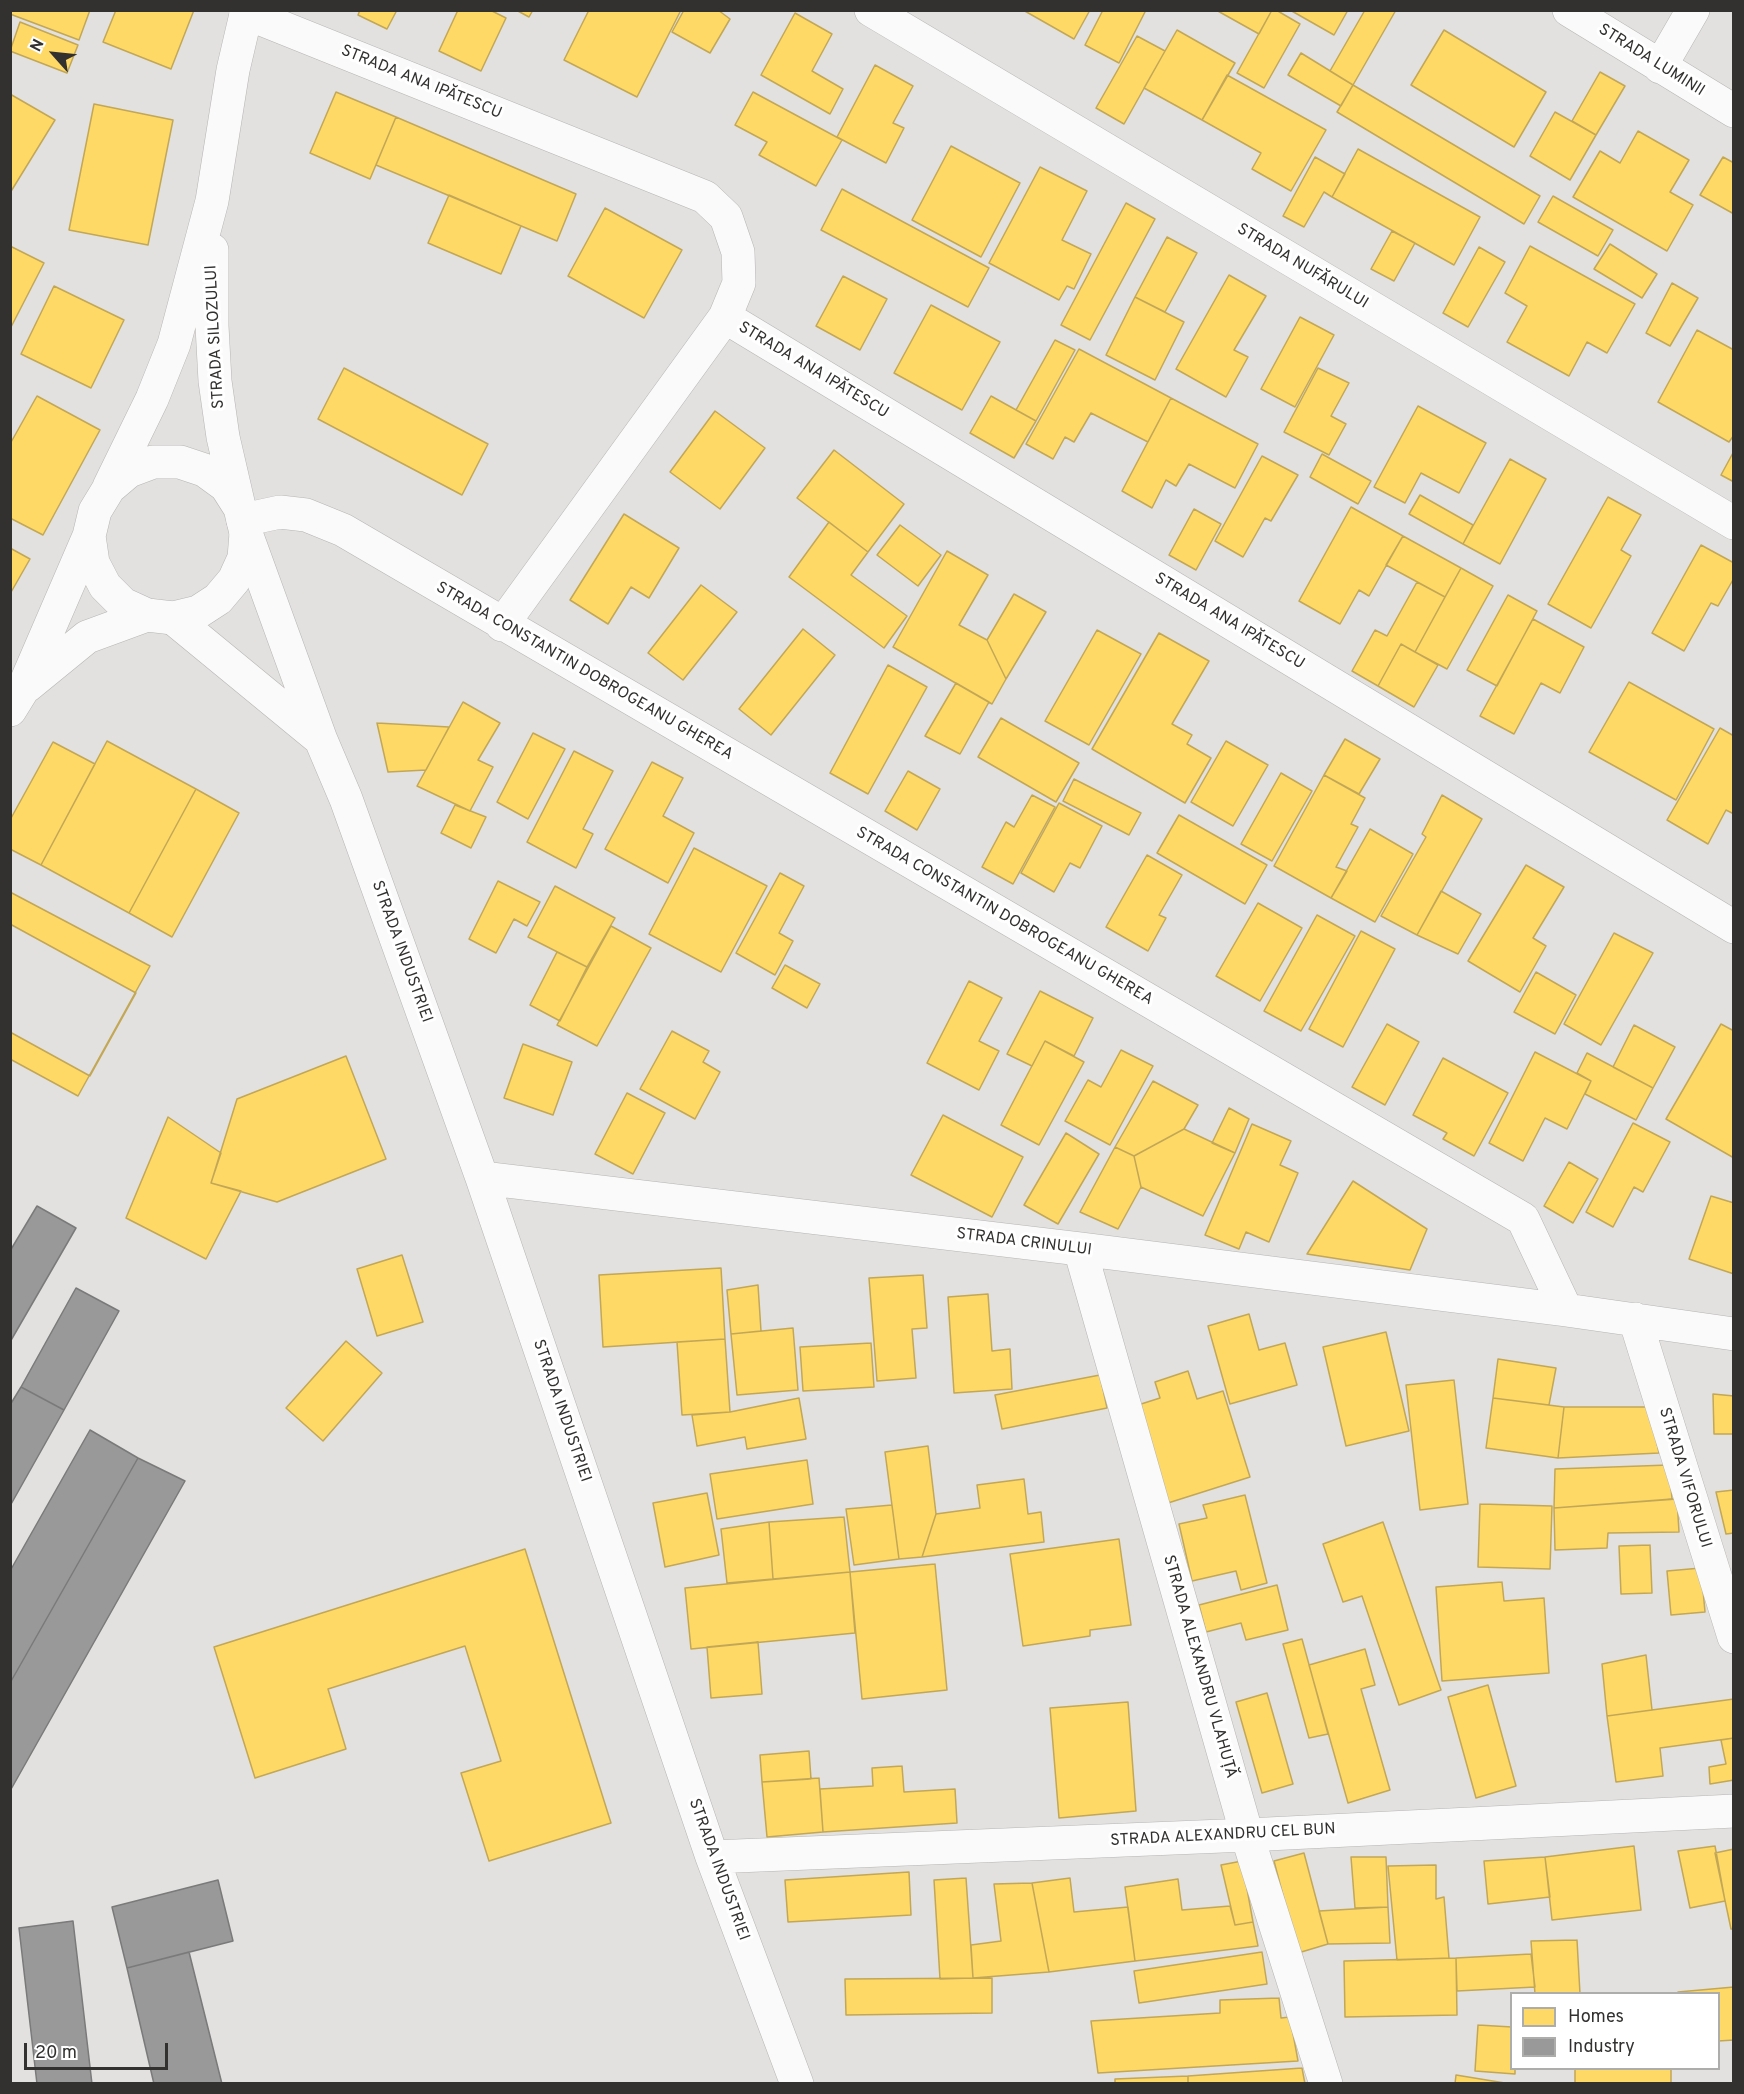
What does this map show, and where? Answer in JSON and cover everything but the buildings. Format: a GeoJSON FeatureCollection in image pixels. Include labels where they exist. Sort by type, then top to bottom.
{"type":"FeatureCollection","features":[{"type":"Feature","properties":{"kind":"street","name":"STRADA NUFĂRULUI"},"geometry":{"type":"LineString","coordinates":[[871,10],[1734,522]]}},
{"type":"Feature","properties":{"kind":"street","name":"STRADA LUMINII"},"geometry":{"type":"LineString","coordinates":[[1569,10],[1734,111]]}},
{"type":"Feature","properties":{"kind":"street"},"geometry":{"type":"LineString","coordinates":[[1660,67],[1693,10]]}},
{"type":"Feature","properties":{"kind":"street","name":"STRADA SILOZULUI"},"geometry":{"type":"LineString","coordinates":[[17,699],[89,536],[95,511],[109,488],[152,399],[174,344],[212,201],[233,70],[247,12]]}},
{"type":"Feature","properties":{"kind":"street","name":"STRADA ANA IPĂTESCU"},"geometry":{"type":"LineString","coordinates":[[247,12],[705,197],[726,218],[738,252],[739,283],[725,317],[502,625]]}},
{"type":"Feature","properties":{"kind":"street","name":"STRADA SILOZULUI"},"geometry":{"type":"LineString","coordinates":[[17,699],[87,637],[160,616],[198,612],[218,599],[234,580],[244,558],[243,520],[223,437],[215,381],[212,326],[212,201]]}},
{"type":"Feature","properties":{"kind":"street","name":"STRADA ANA IPĂTESCU"},"geometry":{"type":"LineString","coordinates":[[725,317],[1734,927]]}},
{"type":"Feature","properties":{"kind":"street","name":"STRADA SILOZULUI"},"geometry":{"type":"LineString","coordinates":[[109,488],[129,471],[153,462],[180,462],[204,470],[226,486],[243,520]]}},
{"type":"Feature","properties":{"kind":"street","name":"STRADA CONSTANTIN DOBROGEANU GHEREA"},"geometry":{"type":"LineString","coordinates":[[243,520],[280,512],[306,515],[334,526],[1522,1219],[1566,1310]]}},
{"type":"Feature","properties":{"kind":"street","name":"STRADA INDUSTRIEI"},"geometry":{"type":"LineString","coordinates":[[243,520],[482,1178],[712,1857],[796,2084]]}},
{"type":"Feature","properties":{"kind":"street","name":"STRADA SILOZULUI"},"geometry":{"type":"LineString","coordinates":[[89,536],[93,563],[105,586],[123,604],[160,616]]}},
{"type":"Feature","properties":{"kind":"street","name":"STRADA INDUSTRIEI"},"geometry":{"type":"LineString","coordinates":[[160,616],[321,740]]}},
{"type":"Feature","properties":{"kind":"street","name":"STRADA CRINULUI"},"geometry":{"type":"LineString","coordinates":[[482,1178],[1080,1249],[1566,1310]]}},
{"type":"Feature","properties":{"kind":"street","name":"STRADA ALEXANDRU VLAHUȚĂ"},"geometry":{"type":"LineString","coordinates":[[1080,1249],[1248,1835],[1326,2084]]}},
{"type":"Feature","properties":{"kind":"street"},"geometry":{"type":"LineString","coordinates":[[1566,1310],[1734,1334]]}},
{"type":"Feature","properties":{"kind":"street","name":"STRADA VIFORULUI"},"geometry":{"type":"LineString","coordinates":[[1635,1319],[1734,1637]]}},
{"type":"Feature","properties":{"kind":"street","name":"STRADA ALEXANDRU CEL BUN"},"geometry":{"type":"LineString","coordinates":[[712,1857],[1248,1835],[1734,1811]]}}]}
